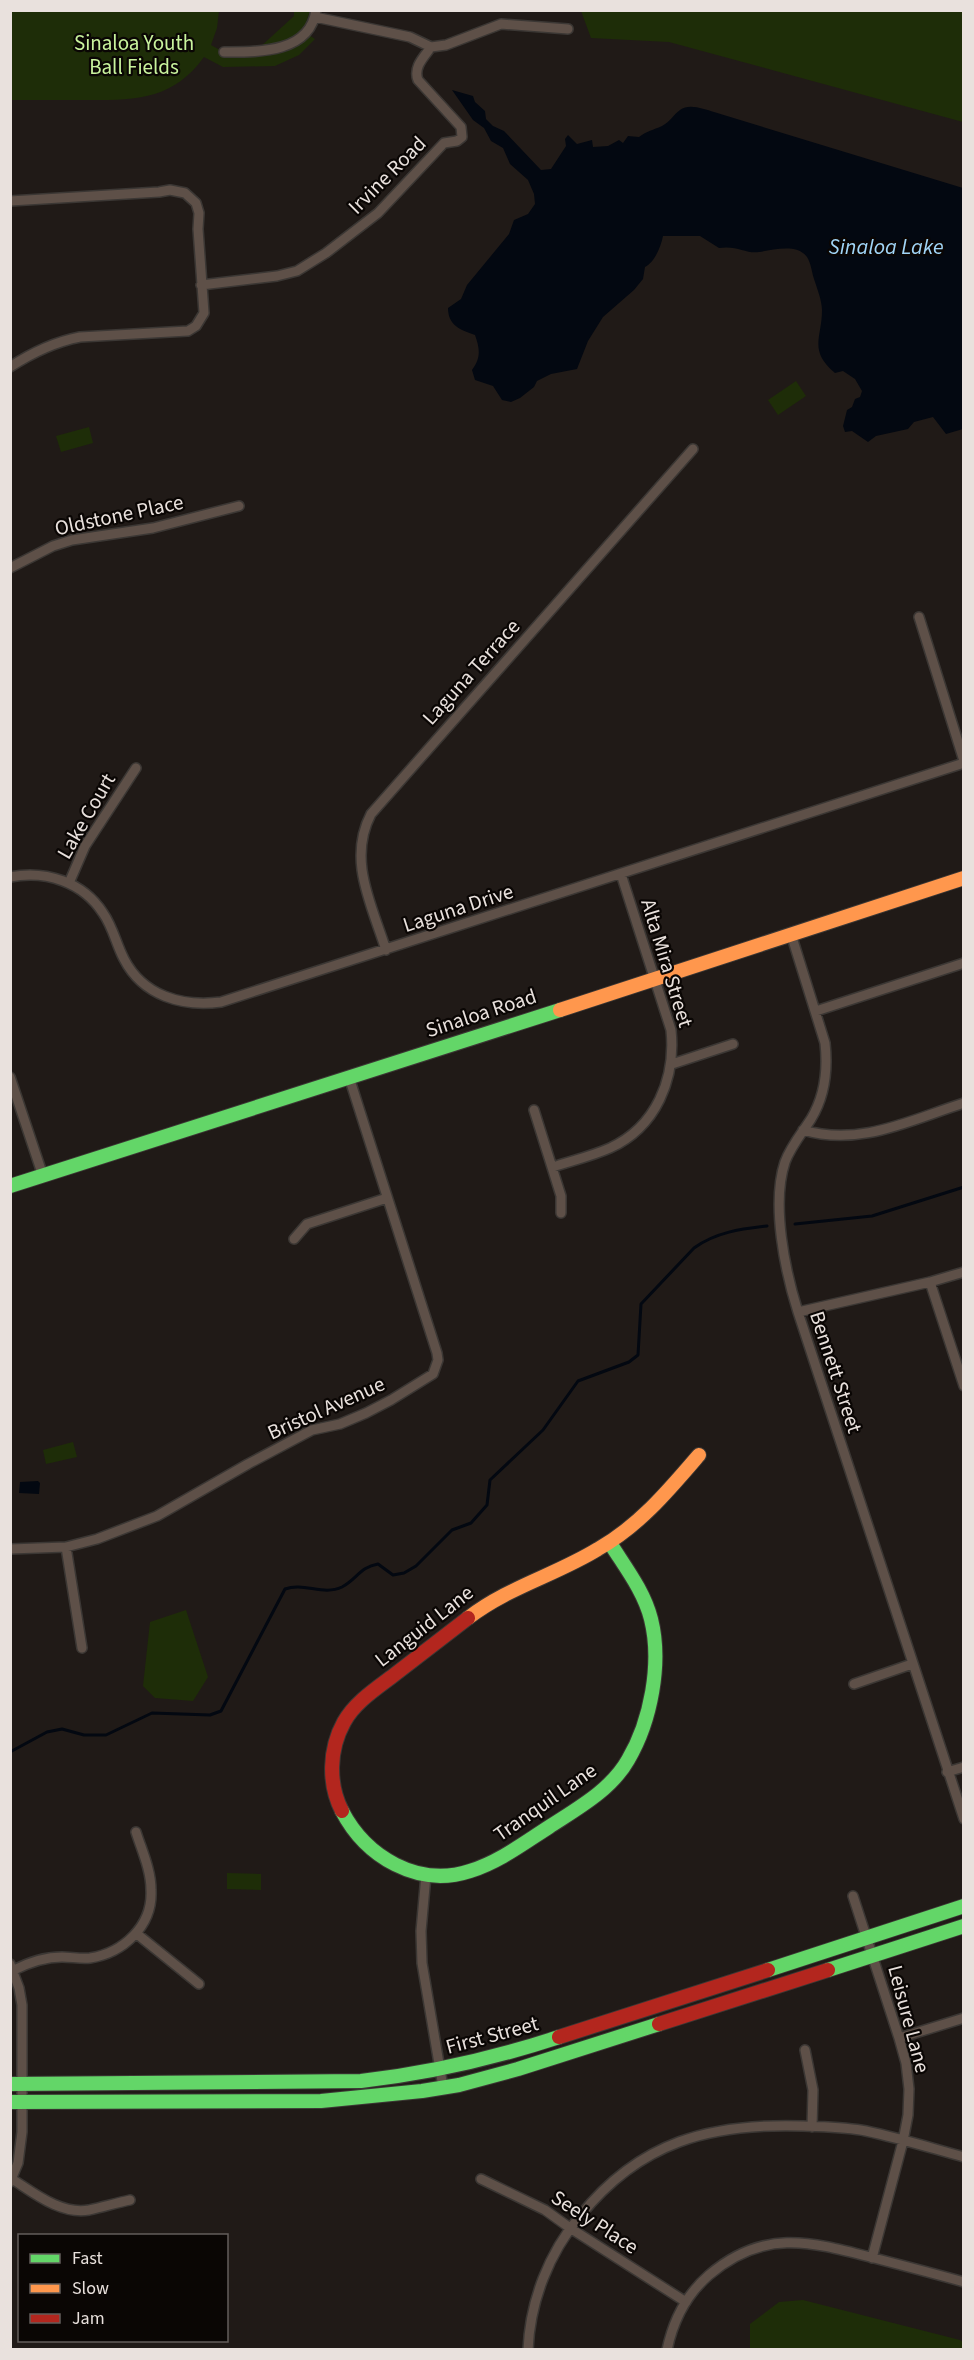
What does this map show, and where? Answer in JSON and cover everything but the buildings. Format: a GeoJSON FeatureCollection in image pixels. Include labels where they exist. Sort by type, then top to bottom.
{"type":"FeatureCollection","features":[{"type":"Feature","properties":{"kind":"street"},"geometry":{"type":"LineString","coordinates":[[224,52],[270,51],[284,47],[297,40],[307,30],[315,14],[410,37],[431,47],[446,45],[501,24],[568,29]]}},
{"type":"Feature","properties":{"kind":"street","name":"Irvine Road"},"geometry":{"type":"LineString","coordinates":[[201,285],[297,271],[326,253],[378,213],[444,143],[457,141],[462,137],[461,127],[416,75],[417,67],[431,47]]}},
{"type":"Feature","properties":{"kind":"street"},"geometry":{"type":"LineString","coordinates":[[10,201],[170,190],[186,193],[196,203],[199,213],[204,313],[196,326],[188,331],[63,340],[32,353],[10,367]]}},
{"type":"Feature","properties":{"kind":"street","name":"Laguna Terrace"},"geometry":{"type":"LineString","coordinates":[[386,950],[360,863],[361,837],[370,814],[693,449]]}},
{"type":"Feature","properties":{"kind":"street","name":"Oldstone Place"},"geometry":{"type":"LineString","coordinates":[[10,568],[53,546],[72,540],[153,528],[239,506]]}},
{"type":"Feature","properties":{"kind":"street"},"geometry":{"type":"LineString","coordinates":[[919,617],[963,762]]}},
{"type":"Feature","properties":{"kind":"street","name":"Laguna Drive"},"geometry":{"type":"LineString","coordinates":[[10,877],[22,874],[45,875],[69,883],[87,895],[103,911],[122,957],[136,977],[157,993],[180,1003],[200,1005],[221,1002],[386,950],[963,762]]}},
{"type":"Feature","properties":{"kind":"street","name":"Lake Court"},"geometry":{"type":"LineString","coordinates":[[69,883],[85,846],[135,768]]}},
{"type":"Feature","properties":{"kind":"street","name":"Alta Mira Street"},"geometry":{"type":"LineString","coordinates":[[621,873],[671,1030],[672,1064]]}},
{"type":"Feature","properties":{"kind":"street","name":"Sinaloa Road"},"geometry":{"type":"LineString","coordinates":[[10,1186],[963,878]]}},
{"type":"Feature","properties":{"kind":"street","name":"Bennett Street"},"geometry":{"type":"LineString","coordinates":[[791,934],[825,1043],[826,1073],[819,1102],[785,1161],[779,1196],[785,1263],[798,1312],[963,1820]]}},
{"type":"Feature","properties":{"kind":"street"},"geometry":{"type":"LineString","coordinates":[[816,1011],[963,963]]}},
{"type":"Feature","properties":{"kind":"street"},"geometry":{"type":"LineString","coordinates":[[553,1167],[609,1148],[636,1131],[660,1100],[672,1064],[733,1044]]}},
{"type":"Feature","properties":{"kind":"street"},"geometry":{"type":"LineString","coordinates":[[10,1077],[43,1176]]}},
{"type":"Feature","properties":{"kind":"street","name":"Bristol Avenue"},"geometry":{"type":"LineString","coordinates":[[10,1549],[66,1547],[108,1536],[157,1516],[312,1430],[339,1424],[366,1413],[433,1374],[438,1360],[437,1353],[349,1077]]}},
{"type":"Feature","properties":{"kind":"street"},"geometry":{"type":"LineString","coordinates":[[803,1130],[835,1137],[851,1137],[963,1103]]}},
{"type":"Feature","properties":{"kind":"street"},"geometry":{"type":"LineString","coordinates":[[534,1110],[561,1196],[561,1213]]}},
{"type":"Feature","properties":{"kind":"street"},"geometry":{"type":"LineString","coordinates":[[294,1239],[307,1224],[387,1198]]}},
{"type":"Feature","properties":{"kind":"street"},"geometry":{"type":"LineString","coordinates":[[798,1312],[930,1282],[963,1272]]}},
{"type":"Feature","properties":{"kind":"street"},"geometry":{"type":"LineString","coordinates":[[930,1282],[963,1386]]}},
{"type":"Feature","properties":{"kind":"street","name":"Languid Lane"},"geometry":{"type":"LineString","coordinates":[[426,1875],[401,1869],[379,1858],[360,1842],[344,1819],[335,1795],[331,1770],[334,1746],[342,1724],[363,1699],[488,1602],[610,1543],[648,1513],[699,1455]]}},
{"type":"Feature","properties":{"kind":"street","name":"Tranquil Lane"},"geometry":{"type":"LineString","coordinates":[[426,1875],[462,1874],[495,1861],[598,1794],[618,1775],[632,1755],[646,1717],[654,1658],[654,1636],[643,1599],[610,1543]]}},
{"type":"Feature","properties":{"kind":"street"},"geometry":{"type":"LineString","coordinates":[[66,1547],[82,1648]]}},
{"type":"Feature","properties":{"kind":"street"},"geometry":{"type":"LineString","coordinates":[[854,1684],[912,1664]]}},
{"type":"Feature","properties":{"kind":"street"},"geometry":{"type":"LineString","coordinates":[[948,1772],[963,1767]]}},
{"type":"Feature","properties":{"kind":"street"},"geometry":{"type":"LineString","coordinates":[[130,2200],[87,2211],[71,2209],[46,2201],[11,2181],[21,2147],[16,2084],[22,2005],[12,1967],[47,1957],[103,1956],[121,1948],[136,1934],[148,1913],[152,1890],[136,1832]]}},
{"type":"Feature","properties":{"kind":"street"},"geometry":{"type":"LineString","coordinates":[[426,1875],[421,1930],[422,1964],[443,2088]]}},
{"type":"Feature","properties":{"kind":"street","name":"Leisure Lane"},"geometry":{"type":"LineString","coordinates":[[854,1896],[899,2038],[906,2063],[909,2089],[908,2115],[903,2141],[872,2258]]}},
{"type":"Feature","properties":{"kind":"street","name":"First Street"},"geometry":{"type":"LineString","coordinates":[[16,2084],[361,2081],[440,2070],[492,2059],[963,1906]]}},
{"type":"Feature","properties":{"kind":"street","name":"First Street"},"geometry":{"type":"LineString","coordinates":[[16,2102],[321,2101],[378,2097],[443,2088],[518,2069],[963,1926]]}},
{"type":"Feature","properties":{"kind":"street"},"geometry":{"type":"LineString","coordinates":[[136,1934],[199,1984]]}},
{"type":"Feature","properties":{"kind":"street"},"geometry":{"type":"LineString","coordinates":[[899,2038],[963,2018]]}},
{"type":"Feature","properties":{"kind":"street"},"geometry":{"type":"LineString","coordinates":[[806,2050],[813,2090],[812,2127]]}},
{"type":"Feature","properties":{"kind":"street"},"geometry":{"type":"LineString","coordinates":[[528,2349],[538,2293],[546,2271],[570,2228],[592,2200],[617,2177],[642,2160],[673,2144],[705,2133],[738,2127],[812,2127],[863,2130],[963,2157]]}},
{"type":"Feature","properties":{"kind":"street","name":"Seely Place"},"geometry":{"type":"LineString","coordinates":[[481,2179],[523,2197],[545,2210],[686,2302]]}},
{"type":"Feature","properties":{"kind":"street"},"geometry":{"type":"LineString","coordinates":[[667,2349],[673,2328],[686,2302],[703,2281],[720,2266],[740,2254],[764,2246],[788,2242],[809,2242],[963,2282]]}},
{"type":"Feature","properties":{"kind":"green space","name":"Sinaloa Youth Ball Fields"},"geometry":{"type":"Polygon","coordinates":[[[11,11],[219,11],[217,28],[211,45],[227,54],[259,48],[294,16],[294,11],[310,11],[303,31],[315,39],[299,55],[275,66],[223,67],[204,57],[179,82],[151,95],[120,99],[11,100],[11,11]]]}},
{"type":"Feature","properties":{"kind":"green space"},"geometry":{"type":"Polygon","coordinates":[[[581,11],[963,11],[963,122],[669,42],[591,38],[581,11]]]}},
{"type":"Feature","properties":{"kind":"green space"},"geometry":{"type":"Polygon","coordinates":[[[796,381],[806,396],[778,415],[768,400],[796,381]]]}},
{"type":"Feature","properties":{"kind":"green space"},"geometry":{"type":"Polygon","coordinates":[[[89,427],[93,443],[61,452],[56,436],[89,427]]]}},
{"type":"Feature","properties":{"kind":"green space"},"geometry":{"type":"Polygon","coordinates":[[[73,1442],[77,1457],[46,1464],[43,1450],[73,1442]]]}},
{"type":"Feature","properties":{"kind":"green space"},"geometry":{"type":"Polygon","coordinates":[[[186,1610],[208,1677],[193,1701],[155,1698],[143,1686],[150,1622],[186,1610]]]}},
{"type":"Feature","properties":{"kind":"green space"},"geometry":{"type":"Polygon","coordinates":[[[227,1873],[261,1874],[261,1890],[227,1889],[227,1873]]]}},
{"type":"Feature","properties":{"kind":"green space"},"geometry":{"type":"Polygon","coordinates":[[[803,2300],[960,2340],[963,2342],[963,2349],[750,2349],[750,2324],[779,2302],[803,2300]]]}},
{"type":"Feature","properties":{"kind":"water","name":"Sinaloa Lake"},"geometry":{"type":"Polygon","coordinates":[[[452,90],[473,96],[475,102],[485,111],[486,119],[493,126],[504,131],[541,170],[551,169],[566,146],[565,139],[568,135],[577,144],[592,140],[593,147],[608,146],[619,140],[623,143],[628,136],[639,137],[665,124],[680,110],[692,107],[706,109],[963,188],[963,429],[946,434],[933,417],[914,422],[908,429],[876,436],[868,442],[852,431],[845,432],[843,426],[847,410],[852,407],[855,399],[860,397],[862,391],[855,379],[843,371],[835,373],[827,365],[819,350],[822,306],[807,257],[791,249],[754,252],[719,248],[700,236],[663,236],[655,258],[645,267],[643,279],[603,317],[588,341],[577,369],[551,374],[537,381],[534,387],[520,398],[511,402],[502,400],[493,386],[475,380],[472,370],[479,353],[475,335],[453,323],[448,308],[461,299],[467,285],[509,234],[514,220],[528,214],[535,204],[534,194],[528,180],[510,164],[503,148],[491,141],[484,128],[473,120],[452,90]]]}},
{"type":"Feature","properties":{"kind":"water"},"geometry":{"type":"Polygon","coordinates":[[[38,1481],[40,1483],[39,1494],[19,1493],[20,1482],[38,1481]]]}},
{"type":"Feature","properties":{"kind":"waterway"},"geometry":{"type":"LineString","coordinates":[[795,1224],[872,1216],[964,1187]]}},
{"type":"Feature","properties":{"kind":"waterway"},"geometry":{"type":"LineString","coordinates":[[10,1752],[47,1732],[62,1729],[84,1735],[106,1735],[152,1713],[210,1715],[221,1711],[285,1589],[292,1587],[335,1589],[347,1584],[363,1570],[378,1564],[393,1575],[404,1573],[416,1566],[452,1530],[471,1523],[487,1505],[490,1480],[543,1430],[578,1381],[629,1362],[638,1355],[641,1304],[694,1248],[720,1235],[767,1226]]}},
{"type":"Feature","properties":{"kind":"traffic: fast"},"geometry":{"type":"LineString","coordinates":[[10,1186],[560,1010]]}},
{"type":"Feature","properties":{"kind":"traffic: fast"},"geometry":{"type":"LineString","coordinates":[[342,1811],[365,1842],[379,1855],[396,1865],[413,1872],[451,1875],[481,1867],[511,1852],[582,1805],[613,1780],[628,1760],[643,1728],[655,1673],[655,1654],[651,1619],[644,1599],[610,1543]]}},
{"type":"Feature","properties":{"kind":"traffic: fast"},"geometry":{"type":"LineString","coordinates":[[768,1970],[964,1906]]}},
{"type":"Feature","properties":{"kind":"traffic: fast"},"geometry":{"type":"LineString","coordinates":[[828,1970],[964,1926]]}},
{"type":"Feature","properties":{"kind":"traffic: fast"},"geometry":{"type":"LineString","coordinates":[[10,2102],[321,2101],[422,2091],[459,2085],[518,2069],[659,2024]]}},
{"type":"Feature","properties":{"kind":"traffic: fast"},"geometry":{"type":"LineString","coordinates":[[10,2084],[361,2081],[462,2064],[559,2037]]}},
{"type":"Feature","properties":{"kind":"traffic: slow"},"geometry":{"type":"LineString","coordinates":[[560,1010],[964,878]]}},
{"type":"Feature","properties":{"kind":"traffic: slow"},"geometry":{"type":"LineString","coordinates":[[468,1618],[499,1598],[582,1558],[613,1540],[653,1506],[699,1455]]}},
{"type":"Feature","properties":{"kind":"traffic: jam"},"geometry":{"type":"LineString","coordinates":[[342,1811],[334,1790],[332,1766],[335,1744],[344,1722],[360,1702],[374,1690],[468,1618]]}},
{"type":"Feature","properties":{"kind":"traffic: jam"},"geometry":{"type":"LineString","coordinates":[[559,2037],[768,1970]]}},
{"type":"Feature","properties":{"kind":"traffic: jam"},"geometry":{"type":"LineString","coordinates":[[659,2024],[828,1970]]}}]}
